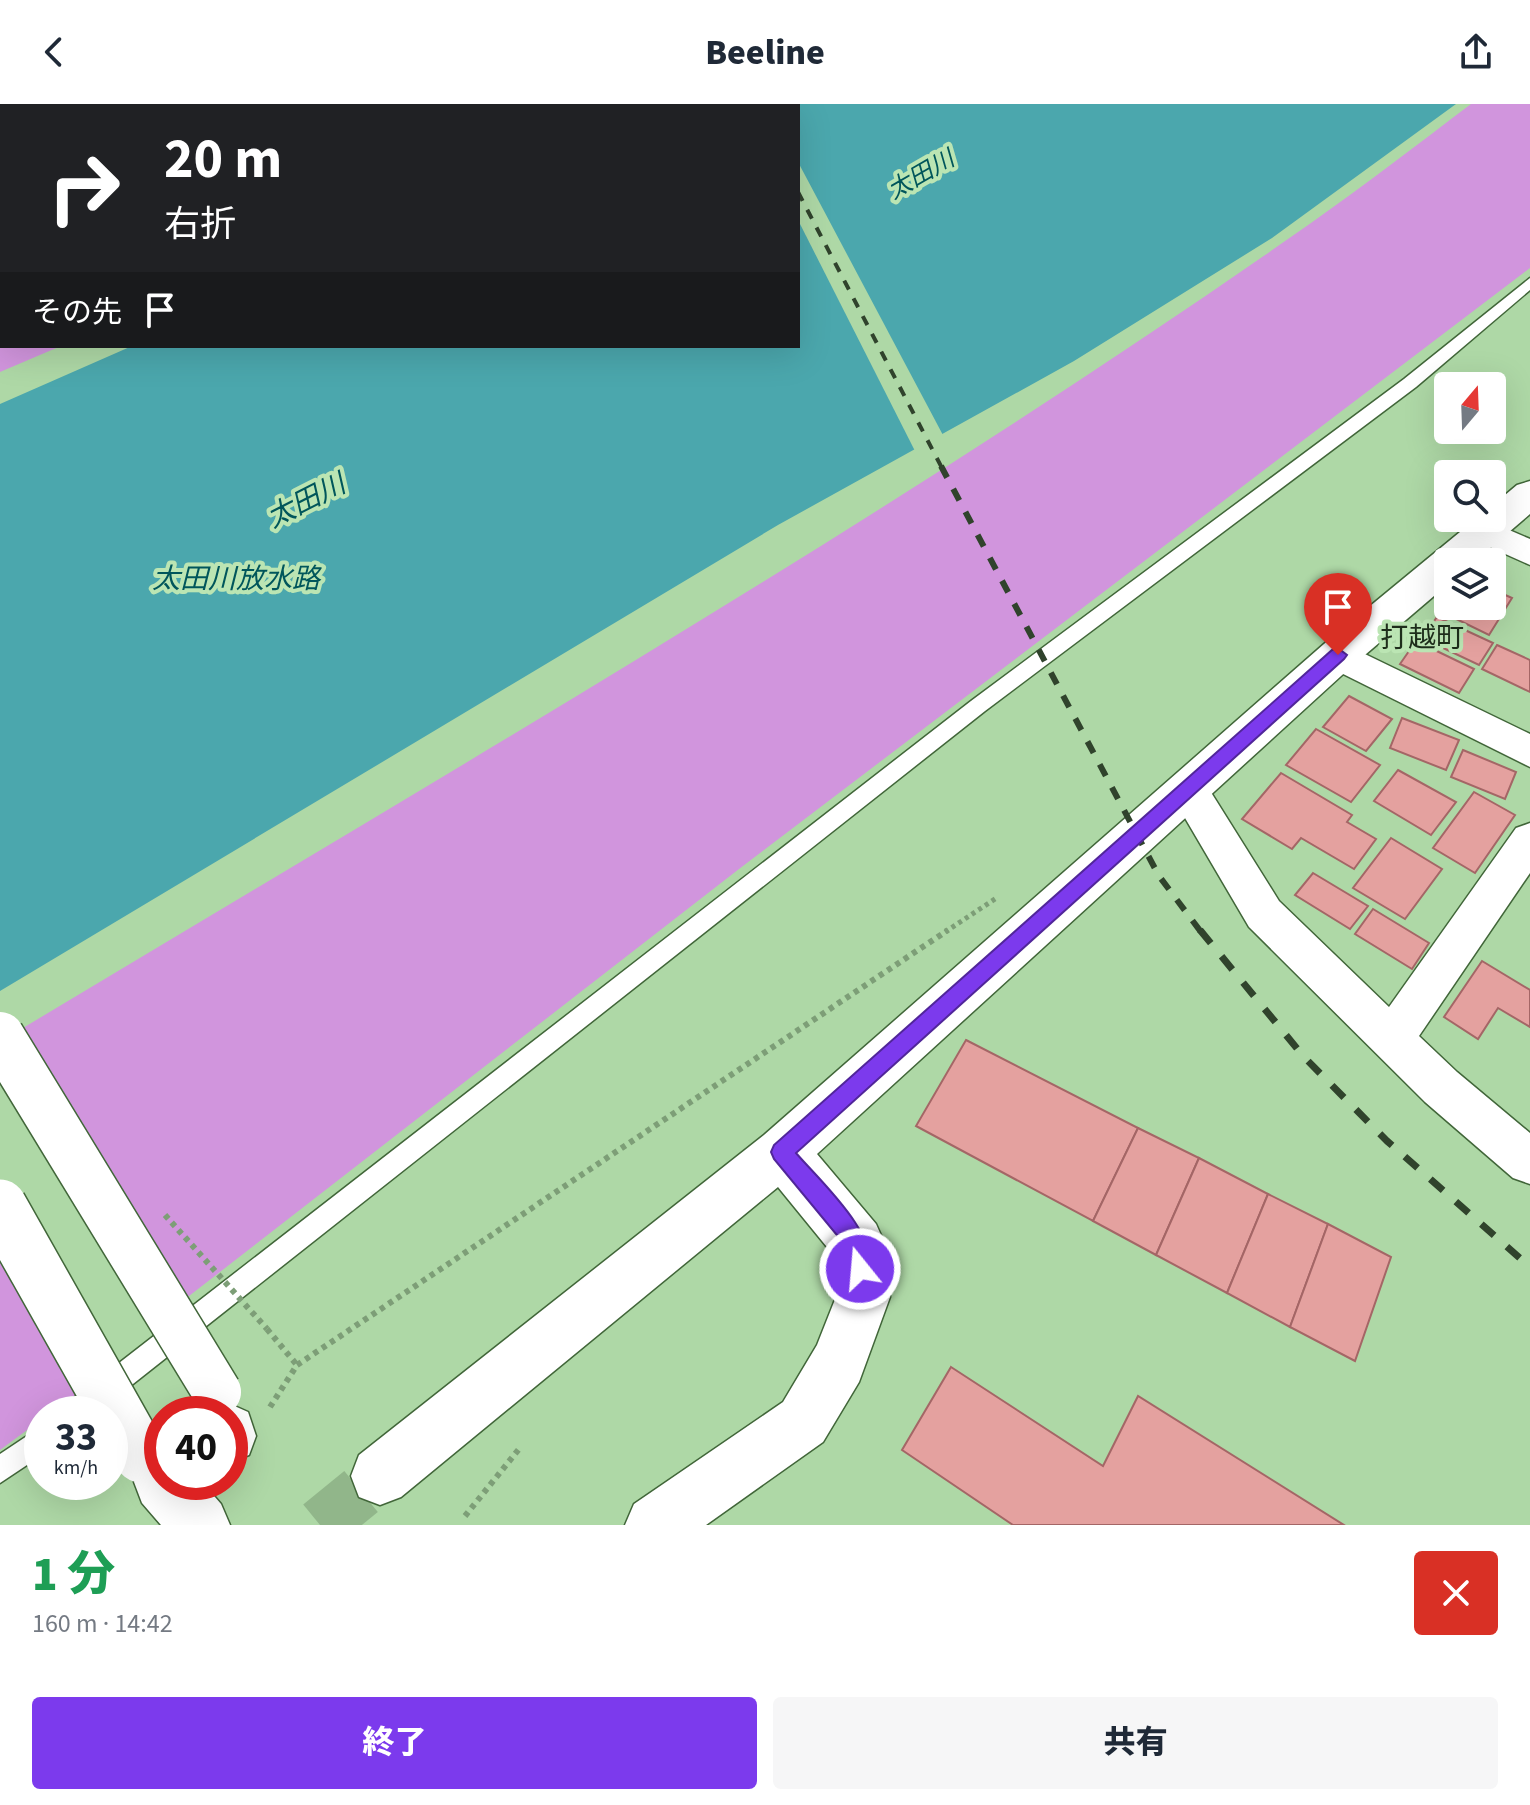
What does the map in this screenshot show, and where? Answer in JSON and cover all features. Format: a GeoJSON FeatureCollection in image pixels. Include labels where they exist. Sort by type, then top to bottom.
{"type":"FeatureCollection","features":[{"type":"Feature","properties":{"kind":"street"},"geometry":{"type":"LineString","coordinates":[[1506,515],[1530,494]]}},
{"type":"Feature","properties":{"kind":"street"},"geometry":{"type":"LineString","coordinates":[[1467,548],[1486,532],[1530,553]]}},
{"type":"Feature","properties":{"kind":"street"},"geometry":{"type":"LineString","coordinates":[[380,1476],[782,1152],[1338,655],[1434,575]]}},
{"type":"Feature","properties":{"kind":"street"},"geometry":{"type":"LineString","coordinates":[[1338,655],[1530,752]]}},
{"type":"Feature","properties":{"kind":"street"},"geometry":{"type":"LineString","coordinates":[[1188,789],[1264,914],[1441,1087],[1530,1162]]}},
{"type":"Feature","properties":{"kind":"street"},"geometry":{"type":"LineString","coordinates":[[1393,1037],[1530,840]]}},
{"type":"Feature","properties":{"kind":"street"},"geometry":{"type":"LineString","coordinates":[[0,1036],[222,1396]]}},
{"type":"Feature","properties":{"kind":"street"},"geometry":{"type":"LineString","coordinates":[[655,1525],[803,1422],[839,1362],[863,1297],[857,1242],[782,1152]]}},
{"type":"Feature","properties":{"kind":"street"},"geometry":{"type":"LineString","coordinates":[[0,1206],[144,1437]]}},
{"type":"Feature","properties":{"kind":"lane"},"geometry":{"type":"LineString","coordinates":[[97,1396],[978,706],[1410,383],[1530,282]]}},
{"type":"Feature","properties":{"kind":"lane"},"geometry":{"type":"LineString","coordinates":[[0,1470],[24,1452]]}},
{"type":"Feature","properties":{"kind":"path"},"geometry":{"type":"LineString","coordinates":[[248,1410],[272,1399],[297,1365],[998,897]]}},
{"type":"Feature","properties":{"kind":"path"},"geometry":{"type":"LineString","coordinates":[[267,1329],[297,1365]]}},
{"type":"Feature","properties":{"kind":"path"},"geometry":{"type":"LineString","coordinates":[[465,1516],[519,1449]]}},
{"type":"Feature","properties":{"kind":"shaded area"},"geometry":{"type":"Polygon","coordinates":[[[1471,104],[1530,104],[1530,268],[739,869],[180,1303],[18,1031],[672,638],[995,436],[1311,223],[1471,104]]]}},
{"type":"Feature","properties":{"kind":"shaded area"},"geometry":{"type":"Polygon","coordinates":[[[0,348],[56,348],[0,372],[0,348]]]}},
{"type":"Feature","properties":{"kind":"shaded area"},"geometry":{"type":"Polygon","coordinates":[[[0,1220],[100,1377],[74,1396],[24,1396],[24,1432],[0,1450],[0,1220]]]}},
{"type":"Feature","properties":{"kind":"water","name":"太田川放水路"},"geometry":{"type":"Polygon","coordinates":[[[800,104],[1456,104],[1272,238],[1074,361],[778,525],[0,991],[0,404],[127,348],[800,348],[800,104]]]}},
{"type":"Feature","properties":{"kind":"pier"},"geometry":{"type":"Polygon","coordinates":[[[800,166],[944,437],[916,453],[800,224],[800,166]]]}},
{"type":"Feature","properties":{"kind":"building"},"geometry":{"type":"Polygon","coordinates":[[[1435,620],[1443,620],[1493,643],[1479,665],[1422,638],[1435,620]]]}},
{"type":"Feature","properties":{"kind":"building"},"geometry":{"type":"Polygon","coordinates":[[[1458,620],[1498,620],[1489,635],[1458,620]]]}},
{"type":"Feature","properties":{"kind":"building"},"geometry":{"type":"Polygon","coordinates":[[[1416,641],[1474,669],[1459,693],[1400,664],[1416,641]]]}},
{"type":"Feature","properties":{"kind":"building"},"geometry":{"type":"Polygon","coordinates":[[[1497,645],[1530,660],[1530,692],[1482,669],[1497,645]]]}},
{"type":"Feature","properties":{"kind":"building"},"geometry":{"type":"Polygon","coordinates":[[[1349,696],[1392,719],[1366,751],[1323,727],[1349,696]]]}},
{"type":"Feature","properties":{"kind":"building"},"geometry":{"type":"Polygon","coordinates":[[[1402,718],[1459,740],[1446,770],[1390,748],[1402,718]]]}},
{"type":"Feature","properties":{"kind":"building"},"geometry":{"type":"Polygon","coordinates":[[[1316,729],[1380,765],[1351,802],[1286,765],[1316,729]]]}},
{"type":"Feature","properties":{"kind":"building"},"geometry":{"type":"Polygon","coordinates":[[[1463,750],[1516,772],[1505,799],[1451,777],[1463,750]]]}},
{"type":"Feature","properties":{"kind":"building"},"geometry":{"type":"Polygon","coordinates":[[[1398,770],[1456,802],[1431,835],[1374,801],[1398,770]]]}},
{"type":"Feature","properties":{"kind":"building"},"geometry":{"type":"Polygon","coordinates":[[[1281,773],[1352,815],[1347,822],[1376,839],[1354,869],[1301,838],[1292,849],[1242,819],[1281,773]]]}},
{"type":"Feature","properties":{"kind":"building"},"geometry":{"type":"Polygon","coordinates":[[[1474,792],[1515,815],[1475,873],[1433,848],[1474,792]]]}},
{"type":"Feature","properties":{"kind":"building"},"geometry":{"type":"Polygon","coordinates":[[[1391,838],[1442,869],[1405,919],[1353,888],[1391,838]]]}},
{"type":"Feature","properties":{"kind":"building"},"geometry":{"type":"Polygon","coordinates":[[[1313,873],[1368,906],[1350,929],[1295,895],[1313,873]]]}},
{"type":"Feature","properties":{"kind":"building"},"geometry":{"type":"Polygon","coordinates":[[[1373,909],[1429,943],[1412,969],[1355,934],[1373,909]]]}},
{"type":"Feature","properties":{"kind":"building"},"geometry":{"type":"Polygon","coordinates":[[[1482,961],[1530,990],[1530,1027],[1498,1008],[1478,1039],[1444,1017],[1482,961]]]}},
{"type":"Feature","properties":{"kind":"building"},"geometry":{"type":"Polygon","coordinates":[[[966,1040],[1138,1128],[1093,1221],[916,1126],[966,1040]]]}},
{"type":"Feature","properties":{"kind":"building"},"geometry":{"type":"Polygon","coordinates":[[[1138,1128],[1199,1158],[1156,1255],[1093,1221],[1138,1128]]]}},
{"type":"Feature","properties":{"kind":"building"},"geometry":{"type":"Polygon","coordinates":[[[1199,1158],[1268,1194],[1227,1293],[1156,1255],[1199,1158]]]}},
{"type":"Feature","properties":{"kind":"building"},"geometry":{"type":"Polygon","coordinates":[[[1268,1194],[1328,1224],[1290,1327],[1227,1293],[1268,1194]]]}},
{"type":"Feature","properties":{"kind":"building"},"geometry":{"type":"Polygon","coordinates":[[[1328,1224],[1391,1257],[1355,1361],[1290,1327],[1328,1224]]]}},
{"type":"Feature","properties":{"kind":"building"},"geometry":{"type":"Polygon","coordinates":[[[951,1367],[1103,1466],[1138,1396],[1344,1525],[1013,1525],[902,1450],[951,1367]]]}},
{"type":"Feature","properties":{"kind":"tunnel"},"geometry":{"type":"LineString","coordinates":[[320,1525],[380,1476]]}},
{"type":"Feature","properties":{"kind":"railway"},"geometry":{"type":"LineString","coordinates":[[800,196],[942,468]]}},
{"type":"Feature","properties":{"kind":"railway"},"geometry":{"type":"LineString","coordinates":[[941,466],[1159,876],[1201,932]]}},
{"type":"Feature","properties":{"kind":"railway"},"geometry":{"type":"LineString","coordinates":[[1200,930],[1304,1057],[1387,1141],[1530,1267]]}},
{"type":"Feature","properties":{"kind":"district","name":"打越町"},"geometry":{"type":"Point","coordinates":[1422,638]}},
{"type":"Feature","properties":{"kind":"route"},"geometry":{"type":"LineString","coordinates":[[860,1269],[857,1242],[782,1152],[1338,655]]}},
{"type":"Feature","properties":{"kind":"water label","name":"太田川"},"geometry":{"type":"Point","coordinates":[921,175]}},
{"type":"Feature","properties":{"kind":"water label","name":"太田川"},"geometry":{"type":"Point","coordinates":[306,501]}}]}
